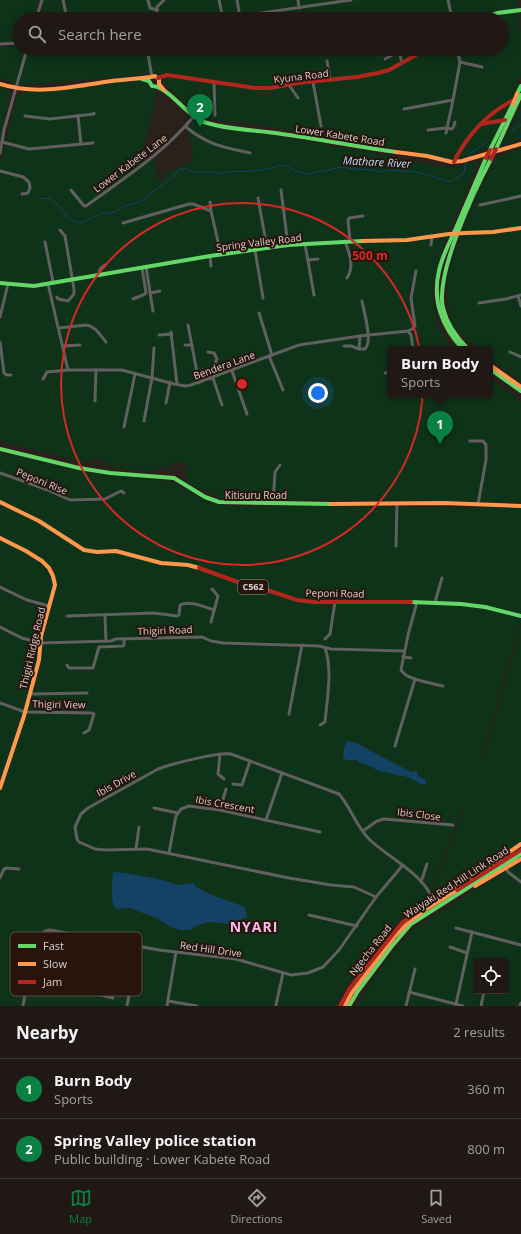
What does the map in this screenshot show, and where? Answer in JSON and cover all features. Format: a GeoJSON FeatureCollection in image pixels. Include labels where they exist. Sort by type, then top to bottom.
{"type":"FeatureCollection","features":[{"type":"Feature","properties":{"kind":"main road"},"geometry":{"type":"LineString","coordinates":[[504,12],[520,10]]}},
{"type":"Feature","properties":{"kind":"main road","name":"Kyuna Road"},"geometry":{"type":"LineString","coordinates":[[158,82],[165,75],[172,75],[262,88],[378,73],[414,56]]}},
{"type":"Feature","properties":{"kind":"main road"},"geometry":{"type":"LineString","coordinates":[[0,84],[15,90],[32,91],[142,79],[151,79],[158,82]]}},
{"type":"Feature","properties":{"kind":"main road","name":"Lower Kabete Road"},"geometry":{"type":"LineString","coordinates":[[151,79],[151,85],[158,82],[165,92],[202,122],[220,126],[284,134],[427,156],[454,162],[521,144]]}},
{"type":"Feature","properties":{"kind":"main road"},"geometry":{"type":"LineString","coordinates":[[460,346],[449,334],[442,320],[438,300],[438,282],[442,262],[468,199],[489,158],[496,149],[518,101],[521,86]]}},
{"type":"Feature","properties":{"kind":"main road"},"geometry":{"type":"LineString","coordinates":[[465,346],[450,329],[444,312],[441,292],[443,278],[446,266],[468,208],[489,158],[490,150],[513,104],[520,96]]}},
{"type":"Feature","properties":{"kind":"main road"},"geometry":{"type":"LineString","coordinates":[[454,162],[480,124],[489,114],[498,107],[520,96]]}},
{"type":"Feature","properties":{"kind":"main road"},"geometry":{"type":"LineString","coordinates":[[489,114],[498,134]]}},
{"type":"Feature","properties":{"kind":"main road"},"geometry":{"type":"LineString","coordinates":[[480,124],[505,120]]}},
{"type":"Feature","properties":{"kind":"main road","name":"Spring Valley Road"},"geometry":{"type":"LineString","coordinates":[[0,283],[32,286],[210,256],[288,245],[348,241],[407,240],[449,234],[493,232],[521,228]]}},
{"type":"Feature","properties":{"kind":"main road"},"geometry":{"type":"LineString","coordinates":[[493,367],[521,387]]}},
{"type":"Feature","properties":{"kind":"main road"},"geometry":{"type":"LineString","coordinates":[[493,371],[521,391]]}},
{"type":"Feature","properties":{"kind":"main road","name":"Kitisuru Road"},"geometry":{"type":"LineString","coordinates":[[0,449],[79,468],[110,473],[174,478],[205,497],[219,502],[478,504],[521,506]]}},
{"type":"Feature","properties":{"kind":"main road","name":"Peponi Road"},"geometry":{"type":"LineString","coordinates":[[0,502],[39,521],[84,550],[97,552],[116,551],[161,563],[188,565],[215,573],[249,586],[298,600],[335,602],[435,602],[475,606],[521,616]]}},
{"type":"Feature","properties":{"kind":"main road","name":"Thigiri Ridge Road"},"geometry":{"type":"LineString","coordinates":[[0,538],[36,556],[48,566],[55,578],[54,594],[49,606],[40,643],[39,660],[12,755],[2,778],[0,788]]}},
{"type":"Feature","properties":{"kind":"main road","name":"Ngecha Road"},"geometry":{"type":"LineString","coordinates":[[340,1006],[350,988],[400,925],[429,904],[466,883],[521,844]]}},
{"type":"Feature","properties":{"kind":"main road","name":"Waiyaki Red Hill Link Road"},"geometry":{"type":"LineString","coordinates":[[345,1006],[351,994],[403,927],[418,915],[466,883],[521,850]]}},
{"type":"Feature","properties":{"kind":"main road","name":"Waiyaki Red Hill Link Road"},"geometry":{"type":"LineString","coordinates":[[349,1006],[358,991],[406,929],[420,918],[521,854]]}},
{"type":"Feature","properties":{"kind":"main road"},"geometry":{"type":"LineString","coordinates":[[461,892],[477,885],[521,859]]}},
{"type":"Feature","properties":{"kind":"street"},"geometry":{"type":"LineString","coordinates":[[38,12],[42,0]]}},
{"type":"Feature","properties":{"kind":"street"},"geometry":{"type":"LineString","coordinates":[[63,0],[65,12]]}},
{"type":"Feature","properties":{"kind":"street"},"geometry":{"type":"LineString","coordinates":[[148,0],[150,8],[157,10],[158,5],[164,0]]}},
{"type":"Feature","properties":{"kind":"street"},"geometry":{"type":"LineString","coordinates":[[219,0],[222,12]]}},
{"type":"Feature","properties":{"kind":"street"},"geometry":{"type":"LineString","coordinates":[[237,0],[239,12]]}},
{"type":"Feature","properties":{"kind":"street"},"geometry":{"type":"LineString","coordinates":[[298,0],[299,8]]}},
{"type":"Feature","properties":{"kind":"street"},"geometry":{"type":"LineString","coordinates":[[273,12],[329,2],[351,0]]}},
{"type":"Feature","properties":{"kind":"street"},"geometry":{"type":"LineString","coordinates":[[448,0],[451,12]]}},
{"type":"Feature","properties":{"kind":"street"},"geometry":{"type":"LineString","coordinates":[[0,44],[12,43]]}},
{"type":"Feature","properties":{"kind":"street"},"geometry":{"type":"LineString","coordinates":[[0,153],[2,131],[25,56]]}},
{"type":"Feature","properties":{"kind":"street"},"geometry":{"type":"LineString","coordinates":[[148,56],[151,79]]}},
{"type":"Feature","properties":{"kind":"street"},"geometry":{"type":"LineString","coordinates":[[386,59],[390,56]]}},
{"type":"Feature","properties":{"kind":"street"},"geometry":{"type":"LineString","coordinates":[[400,56],[402,63]]}},
{"type":"Feature","properties":{"kind":"street"},"geometry":{"type":"LineString","coordinates":[[446,133],[460,62],[459,56]]}},
{"type":"Feature","properties":{"kind":"street"},"geometry":{"type":"LineString","coordinates":[[327,61],[330,80]]}},
{"type":"Feature","properties":{"kind":"street"},"geometry":{"type":"LineString","coordinates":[[460,62],[482,67]]}},
{"type":"Feature","properties":{"kind":"street"},"geometry":{"type":"LineString","coordinates":[[214,82],[215,115]]}},
{"type":"Feature","properties":{"kind":"street"},"geometry":{"type":"LineString","coordinates":[[313,82],[321,126]]}},
{"type":"Feature","properties":{"kind":"street"},"geometry":{"type":"LineString","coordinates":[[289,85],[298,98]]}},
{"type":"Feature","properties":{"kind":"street"},"geometry":{"type":"LineString","coordinates":[[404,109],[453,100]]}},
{"type":"Feature","properties":{"kind":"street"},"geometry":{"type":"LineString","coordinates":[[25,116],[50,119],[94,113]]}},
{"type":"Feature","properties":{"kind":"street"},"geometry":{"type":"LineString","coordinates":[[78,116],[81,144]]}},
{"type":"Feature","properties":{"kind":"street","name":"Lower Kabete Lane"},"geometry":{"type":"LineString","coordinates":[[71,190],[84,206],[86,206],[162,150],[186,127],[194,116]]}},
{"type":"Feature","properties":{"kind":"street"},"geometry":{"type":"LineString","coordinates":[[428,130],[446,128],[452,129],[455,122]]}},
{"type":"Feature","properties":{"kind":"street"},"geometry":{"type":"LineString","coordinates":[[186,127],[196,135],[212,144],[250,153]]}},
{"type":"Feature","properties":{"kind":"street"},"geometry":{"type":"LineString","coordinates":[[2,142],[29,149],[93,143]]}},
{"type":"Feature","properties":{"kind":"street"},"geometry":{"type":"LineString","coordinates":[[0,170],[23,177],[29,182],[30,188],[28,193],[22,194]]}},
{"type":"Feature","properties":{"kind":"street"},"geometry":{"type":"LineString","coordinates":[[281,190],[288,245]]}},
{"type":"Feature","properties":{"kind":"street"},"geometry":{"type":"LineString","coordinates":[[480,206],[521,196]]}},
{"type":"Feature","properties":{"kind":"street"},"geometry":{"type":"LineString","coordinates":[[258,198],[267,248]]}},
{"type":"Feature","properties":{"kind":"street"},"geometry":{"type":"LineString","coordinates":[[210,202],[210,211],[221,255]]}},
{"type":"Feature","properties":{"kind":"street"},"geometry":{"type":"LineString","coordinates":[[123,223],[189,204],[193,204],[210,211]]}},
{"type":"Feature","properties":{"kind":"street"},"geometry":{"type":"LineString","coordinates":[[347,278],[352,264],[348,241],[348,220],[349,218],[362,216]]}},
{"type":"Feature","properties":{"kind":"street"},"geometry":{"type":"LineString","coordinates":[[57,297],[66,300],[70,299],[74,294],[65,236],[60,230]]}},
{"type":"Feature","properties":{"kind":"street"},"geometry":{"type":"LineString","coordinates":[[431,245],[432,236]]}},
{"type":"Feature","properties":{"kind":"street"},"geometry":{"type":"LineString","coordinates":[[45,242],[50,283],[68,370]]}},
{"type":"Feature","properties":{"kind":"street"},"geometry":{"type":"LineString","coordinates":[[305,244],[314,295]]}},
{"type":"Feature","properties":{"kind":"street"},"geometry":{"type":"LineString","coordinates":[[255,250],[263,298]]}},
{"type":"Feature","properties":{"kind":"street"},"geometry":{"type":"LineString","coordinates":[[210,256],[211,266]]}},
{"type":"Feature","properties":{"kind":"street"},"geometry":{"type":"LineString","coordinates":[[308,260],[318,259]]}},
{"type":"Feature","properties":{"kind":"street"},"geometry":{"type":"LineString","coordinates":[[99,274],[100,269],[105,265]]}},
{"type":"Feature","properties":{"kind":"street"},"geometry":{"type":"LineString","coordinates":[[144,268],[153,311]]}},
{"type":"Feature","properties":{"kind":"street"},"geometry":{"type":"LineString","coordinates":[[133,298],[143,296],[146,292],[144,268]]}},
{"type":"Feature","properties":{"kind":"street"},"geometry":{"type":"LineString","coordinates":[[412,346],[408,331],[415,326],[411,298],[416,271]]}},
{"type":"Feature","properties":{"kind":"street"},"geometry":{"type":"LineString","coordinates":[[0,317],[8,284]]}},
{"type":"Feature","properties":{"kind":"street"},"geometry":{"type":"LineString","coordinates":[[150,293],[160,291]]}},
{"type":"Feature","properties":{"kind":"street"},"geometry":{"type":"LineString","coordinates":[[479,303],[506,299],[519,295],[521,306]]}},
{"type":"Feature","properties":{"kind":"street"},"geometry":{"type":"LineString","coordinates":[[344,346],[351,346],[359,349],[367,348],[368,336],[362,301]]}},
{"type":"Feature","properties":{"kind":"street"},"geometry":{"type":"LineString","coordinates":[[259,314],[271,356],[283,390]]}},
{"type":"Feature","properties":{"kind":"street"},"geometry":{"type":"LineString","coordinates":[[59,328],[86,325],[90,326],[96,330],[106,342]]}},
{"type":"Feature","properties":{"kind":"street"},"geometry":{"type":"LineString","coordinates":[[188,325],[199,383]]}},
{"type":"Feature","properties":{"kind":"street","name":"Bendera Lane"},"geometry":{"type":"LineString","coordinates":[[43,379],[47,372],[115,369],[186,386],[199,383],[299,345],[408,331]]}},
{"type":"Feature","properties":{"kind":"street"},"geometry":{"type":"LineString","coordinates":[[159,335],[171,333],[177,384]]}},
{"type":"Feature","properties":{"kind":"street"},"geometry":{"type":"LineString","coordinates":[[359,349],[360,336]]}},
{"type":"Feature","properties":{"kind":"street"},"geometry":{"type":"LineString","coordinates":[[0,342],[4,373],[10,375]]}},
{"type":"Feature","properties":{"kind":"street"},"geometry":{"type":"LineString","coordinates":[[185,345],[192,344]]}},
{"type":"Feature","properties":{"kind":"street"},"geometry":{"type":"LineString","coordinates":[[63,346],[80,345]]}},
{"type":"Feature","properties":{"kind":"street"},"geometry":{"type":"LineString","coordinates":[[144,421],[152,378],[154,348]]}},
{"type":"Feature","properties":{"kind":"street"},"geometry":{"type":"LineString","coordinates":[[208,352],[214,353],[217,359],[209,375],[222,405]]}},
{"type":"Feature","properties":{"kind":"street"},"geometry":{"type":"LineString","coordinates":[[510,352],[519,356]]}},
{"type":"Feature","properties":{"kind":"street"},"geometry":{"type":"LineString","coordinates":[[94,401],[96,370]]}},
{"type":"Feature","properties":{"kind":"street"},"geometry":{"type":"LineString","coordinates":[[232,371],[247,414]]}},
{"type":"Feature","properties":{"kind":"street"},"geometry":{"type":"LineString","coordinates":[[124,427],[135,374]]}},
{"type":"Feature","properties":{"kind":"street"},"geometry":{"type":"LineString","coordinates":[[166,403],[170,382]]}},
{"type":"Feature","properties":{"kind":"street"},"geometry":{"type":"LineString","coordinates":[[470,441],[483,442],[486,444],[486,460],[478,504]]}},
{"type":"Feature","properties":{"kind":"street"},"geometry":{"type":"LineString","coordinates":[[273,503],[275,472],[280,465]]}},
{"type":"Feature","properties":{"kind":"street","name":"Peponi Rise"},"geometry":{"type":"LineString","coordinates":[[0,473],[48,490],[70,500],[105,499],[121,491],[124,493]]}},
{"type":"Feature","properties":{"kind":"street"},"geometry":{"type":"LineString","coordinates":[[396,546],[397,503]]}},
{"type":"Feature","properties":{"kind":"street"},"geometry":{"type":"LineString","coordinates":[[435,602],[442,578]]}},
{"type":"Feature","properties":{"kind":"street"},"geometry":{"type":"LineString","coordinates":[[0,587],[27,600],[49,606]]}},
{"type":"Feature","properties":{"kind":"street"},"geometry":{"type":"LineString","coordinates":[[211,622],[218,596],[212,589]]}},
{"type":"Feature","properties":{"kind":"street"},"geometry":{"type":"LineString","coordinates":[[325,639],[330,634],[335,602]]}},
{"type":"Feature","properties":{"kind":"street"},"geometry":{"type":"LineString","coordinates":[[417,602],[401,667],[404,675],[443,686]]}},
{"type":"Feature","properties":{"kind":"street"},"geometry":{"type":"LineString","coordinates":[[67,616],[105,616],[154,613],[177,616],[179,615],[180,605],[184,604],[198,605],[214,610]]}},
{"type":"Feature","properties":{"kind":"street"},"geometry":{"type":"LineString","coordinates":[[105,616],[106,641]]}},
{"type":"Feature","properties":{"kind":"street","name":"Thigiri Road"},"geometry":{"type":"LineString","coordinates":[[0,627],[22,638],[40,643],[202,637],[211,641],[223,643],[302,645],[336,649],[404,651]]}},
{"type":"Feature","properties":{"kind":"street"},"geometry":{"type":"LineString","coordinates":[[67,665],[69,668],[93,668],[99,647],[123,646],[124,639]]}},
{"type":"Feature","properties":{"kind":"street"},"geometry":{"type":"LineString","coordinates":[[289,714],[302,645]]}},
{"type":"Feature","properties":{"kind":"street"},"geometry":{"type":"LineString","coordinates":[[320,725],[325,722],[329,669],[328,655],[325,648]]}},
{"type":"Feature","properties":{"kind":"street"},"geometry":{"type":"LineString","coordinates":[[403,657],[412,658]]}},
{"type":"Feature","properties":{"kind":"street"},"geometry":{"type":"LineString","coordinates":[[395,746],[415,679]]}},
{"type":"Feature","properties":{"kind":"street"},"geometry":{"type":"LineString","coordinates":[[30,694],[87,693]]}},
{"type":"Feature","properties":{"kind":"street"},"geometry":{"type":"LineString","coordinates":[[0,703],[25,712]]}},
{"type":"Feature","properties":{"kind":"street","name":"Thigiri View"},"geometry":{"type":"LineString","coordinates":[[25,712],[92,713],[94,714],[89,730],[84,733]]}},
{"type":"Feature","properties":{"kind":"street"},"geometry":{"type":"LineString","coordinates":[[220,754],[218,774],[224,779]]}},
{"type":"Feature","properties":{"kind":"street","name":"Ibis Drive"},"geometry":{"type":"LineString","coordinates":[[376,897],[354,887],[289,878],[168,853],[136,849],[105,850],[79,842],[77,839],[75,824],[81,814],[88,808],[158,769],[220,754],[231,754],[339,794],[346,802],[370,840],[421,882],[428,890],[430,894],[429,897],[434,901]]}},
{"type":"Feature","properties":{"kind":"street"},"geometry":{"type":"LineString","coordinates":[[233,784],[242,785],[250,761]]}},
{"type":"Feature","properties":{"kind":"street","name":"Ibis Crescent"},"geometry":{"type":"LineString","coordinates":[[266,820],[282,773]]}},
{"type":"Feature","properties":{"kind":"street"},"geometry":{"type":"LineString","coordinates":[[220,810],[226,789]]}},
{"type":"Feature","properties":{"kind":"street","name":"Ibis Crescent"},"geometry":{"type":"LineString","coordinates":[[178,813],[180,809],[189,806],[220,810],[320,832]]}},
{"type":"Feature","properties":{"kind":"street"},"geometry":{"type":"LineString","coordinates":[[154,808],[178,813],[176,816],[168,853]]}},
{"type":"Feature","properties":{"kind":"street","name":"Ibis Close"},"geometry":{"type":"LineString","coordinates":[[363,831],[374,823],[384,819],[452,825]]}},
{"type":"Feature","properties":{"kind":"street"},"geometry":{"type":"LineString","coordinates":[[136,849],[139,826]]}},
{"type":"Feature","properties":{"kind":"street"},"geometry":{"type":"LineString","coordinates":[[421,882],[428,864]]}},
{"type":"Feature","properties":{"kind":"street","name":"Red Hill Drive"},"geometry":{"type":"LineString","coordinates":[[142,947],[236,959],[283,973],[295,975],[311,972],[323,967],[342,947],[376,897],[402,865]]}},
{"type":"Feature","properties":{"kind":"street"},"geometry":{"type":"LineString","coordinates":[[506,868],[508,872],[521,882]]}},
{"type":"Feature","properties":{"kind":"street"},"geometry":{"type":"LineString","coordinates":[[0,878],[4,869],[19,870]]}},
{"type":"Feature","properties":{"kind":"street"},"geometry":{"type":"LineString","coordinates":[[429,897],[429,904]]}},
{"type":"Feature","properties":{"kind":"street"},"geometry":{"type":"LineString","coordinates":[[309,915],[357,926]]}},
{"type":"Feature","properties":{"kind":"street"},"geometry":{"type":"LineString","coordinates":[[456,928],[521,945]]}},
{"type":"Feature","properties":{"kind":"street","name":"Red Hill Drive"},"geometry":{"type":"LineString","coordinates":[[44,932],[50,930],[62,932]]}},
{"type":"Feature","properties":{"kind":"street"},"geometry":{"type":"LineString","coordinates":[[456,1004],[472,932]]}},
{"type":"Feature","properties":{"kind":"street"},"geometry":{"type":"LineString","coordinates":[[450,947],[467,953]]}},
{"type":"Feature","properties":{"kind":"street"},"geometry":{"type":"LineString","coordinates":[[167,1006],[176,952]]}},
{"type":"Feature","properties":{"kind":"street"},"geometry":{"type":"LineString","coordinates":[[406,1006],[415,969]]}},
{"type":"Feature","properties":{"kind":"street"},"geometry":{"type":"LineString","coordinates":[[276,1005],[283,973]]}},
{"type":"Feature","properties":{"kind":"street"},"geometry":{"type":"LineString","coordinates":[[409,992],[463,1006]]}},
{"type":"Feature","properties":{"kind":"street"},"geometry":{"type":"LineString","coordinates":[[481,1006],[483,994]]}},
{"type":"Feature","properties":{"kind":"street","name":"Red Hill Drive"},"geometry":{"type":"LineString","coordinates":[[23,1006],[25,996]]}},
{"type":"Feature","properties":{"kind":"street"},"geometry":{"type":"LineString","coordinates":[[105,996],[113,998]]}},
{"type":"Feature","properties":{"kind":"street"},"geometry":{"type":"LineString","coordinates":[[127,1006],[129,996]]}},
{"type":"Feature","properties":{"kind":"street"},"geometry":{"type":"LineString","coordinates":[[168,1001],[197,1006]]}},
{"type":"Feature","properties":{"kind":"green space"},"geometry":{"type":"Polygon","coordinates":[[[0,0],[39,0],[36,12],[12,12],[12,42],[0,42],[0,0]]]}},
{"type":"Feature","properties":{"kind":"green space"},"geometry":{"type":"Polygon","coordinates":[[[43,0],[517,0],[521,34],[521,74],[516,89],[489,148],[457,159],[446,159],[413,151],[241,122],[216,120],[198,112],[182,101],[155,72],[125,77],[21,85],[0,78],[0,47],[12,46],[12,56],[509,56],[509,12],[40,12],[43,0]]]}},
{"type":"Feature","properties":{"kind":"green space"},"geometry":{"type":"Polygon","coordinates":[[[139,78],[157,90],[146,141],[144,141],[142,161],[155,160],[157,179],[165,179],[167,171],[178,169],[193,161],[190,136],[187,132],[194,118],[205,124],[313,142],[451,168],[479,161],[444,244],[432,293],[438,326],[451,346],[387,346],[387,398],[493,398],[493,379],[521,402],[521,502],[221,499],[186,482],[186,465],[175,461],[170,468],[160,468],[151,472],[116,468],[97,459],[80,462],[0,441],[0,163],[17,94],[139,78]]]}},
{"type":"Feature","properties":{"kind":"green space"},"geometry":{"type":"Polygon","coordinates":[[[0,87],[11,92],[0,143],[0,87]]]}},
{"type":"Feature","properties":{"kind":"green space"},"geometry":{"type":"Polygon","coordinates":[[[521,106],[521,138],[502,146],[521,106]]]}},
{"type":"Feature","properties":{"kind":"green space"},"geometry":{"type":"Polygon","coordinates":[[[521,148],[521,382],[493,362],[493,346],[473,346],[451,325],[446,280],[456,248],[477,195],[497,157],[521,148]]]}},
{"type":"Feature","properties":{"kind":"green space"},"geometry":{"type":"Polygon","coordinates":[[[0,452],[81,471],[171,481],[211,503],[236,507],[521,508],[521,621],[481,760],[483,760],[521,626],[521,843],[434,897],[430,897],[465,808],[463,809],[428,898],[398,921],[343,991],[336,1006],[0,1006],[0,452]]]}},
{"type":"Feature","properties":{"kind":"green space"},"geometry":{"type":"Polygon","coordinates":[[[521,862],[521,1006],[356,1006],[386,961],[414,928],[521,862]]]}},
{"type":"Feature","properties":{"kind":"water"},"geometry":{"type":"Polygon","coordinates":[[[347,741],[354,742],[412,772],[417,771],[418,776],[426,780],[426,783],[424,785],[404,776],[376,770],[373,767],[357,760],[346,760],[343,757],[347,741]]]}},
{"type":"Feature","properties":{"kind":"water"},"geometry":{"type":"Polygon","coordinates":[[[113,872],[158,879],[179,885],[194,883],[195,886],[212,895],[245,907],[247,917],[231,924],[208,922],[196,926],[190,930],[181,930],[173,928],[156,918],[130,908],[115,909],[112,896],[113,872]]]}},
{"type":"Feature","properties":{"kind":"waterway"},"geometry":{"type":"LineString","coordinates":[[511,130],[521,125]]}},
{"type":"Feature","properties":{"kind":"waterway"},"geometry":{"type":"LineString","coordinates":[[468,157],[472,152],[487,142]]}},
{"type":"Feature","properties":{"kind":"waterway","name":"Mathare River"},"geometry":{"type":"LineString","coordinates":[[39,199],[50,198],[60,207],[67,217],[81,223],[101,214],[115,212],[125,206],[147,198],[152,192],[173,178],[179,169],[182,168],[195,172],[212,172],[219,174],[225,172],[254,171],[280,165],[287,166],[296,171],[307,174],[342,167],[373,170],[377,172],[393,170],[417,172],[451,182],[464,173],[466,162]]}},
{"type":"Feature","properties":{"kind":"traffic: fast"},"geometry":{"type":"LineString","coordinates":[[505,12],[521,10]]}},
{"type":"Feature","properties":{"kind":"traffic: fast"},"geometry":{"type":"LineString","coordinates":[[142,79],[149,81],[152,86],[158,87],[165,91],[198,119],[213,125],[296,136],[396,152]]}},
{"type":"Feature","properties":{"kind":"traffic: fast"},"geometry":{"type":"LineString","coordinates":[[517,94],[521,86]]}},
{"type":"Feature","properties":{"kind":"traffic: fast"},"geometry":{"type":"LineString","coordinates":[[518,101],[521,95]]}},
{"type":"Feature","properties":{"kind":"traffic: fast"},"geometry":{"type":"LineString","coordinates":[[496,149],[518,101]]}},
{"type":"Feature","properties":{"kind":"traffic: fast"},"geometry":{"type":"LineString","coordinates":[[490,150],[513,104]]}},
{"type":"Feature","properties":{"kind":"traffic: fast"},"geometry":{"type":"LineString","coordinates":[[460,346],[449,332],[440,313],[437,282],[440,265],[444,254],[486,158]]}},
{"type":"Feature","properties":{"kind":"traffic: fast"},"geometry":{"type":"LineString","coordinates":[[465,346],[456,335],[447,320],[443,308],[442,293],[450,254],[466,211],[491,159]]}},
{"type":"Feature","properties":{"kind":"traffic: fast"},"geometry":{"type":"LineString","coordinates":[[0,283],[34,286],[210,256],[288,245],[362,241]]}},
{"type":"Feature","properties":{"kind":"traffic: fast"},"geometry":{"type":"LineString","coordinates":[[493,371],[521,391]]}},
{"type":"Feature","properties":{"kind":"traffic: fast"},"geometry":{"type":"LineString","coordinates":[[0,449],[79,468],[110,473],[174,478],[205,497],[219,502],[331,504]]}},
{"type":"Feature","properties":{"kind":"traffic: fast"},"geometry":{"type":"LineString","coordinates":[[411,602],[461,604],[485,607],[521,616]]}},
{"type":"Feature","properties":{"kind":"traffic: fast"},"geometry":{"type":"LineString","coordinates":[[349,1006],[358,991],[392,946],[411,924],[521,854]]}},
{"type":"Feature","properties":{"kind":"traffic: slow"},"geometry":{"type":"LineString","coordinates":[[0,84],[14,88],[42,90],[155,76],[159,79],[159,84],[164,90]]}},
{"type":"Feature","properties":{"kind":"traffic: slow"},"geometry":{"type":"LineString","coordinates":[[513,104],[517,94]]}},
{"type":"Feature","properties":{"kind":"traffic: slow"},"geometry":{"type":"LineString","coordinates":[[396,152],[427,156],[452,162],[462,161],[521,144]]}},
{"type":"Feature","properties":{"kind":"traffic: slow"},"geometry":{"type":"LineString","coordinates":[[465,233],[493,232],[521,228]]}},
{"type":"Feature","properties":{"kind":"traffic: slow"},"geometry":{"type":"LineString","coordinates":[[449,234],[465,233]]}},
{"type":"Feature","properties":{"kind":"traffic: slow"},"geometry":{"type":"LineString","coordinates":[[362,241],[407,240],[449,234]]}},
{"type":"Feature","properties":{"kind":"traffic: slow"},"geometry":{"type":"LineString","coordinates":[[493,367],[521,387]]}},
{"type":"Feature","properties":{"kind":"traffic: slow"},"geometry":{"type":"LineString","coordinates":[[0,502],[39,521],[84,550],[97,552],[116,551],[161,563],[188,565],[199,568]]}},
{"type":"Feature","properties":{"kind":"traffic: slow"},"geometry":{"type":"LineString","coordinates":[[331,504],[444,503],[521,506]]}},
{"type":"Feature","properties":{"kind":"traffic: slow"},"geometry":{"type":"LineString","coordinates":[[0,538],[42,561],[49,568],[55,585],[41,636],[39,660],[24,716],[0,788]]}},
{"type":"Feature","properties":{"kind":"traffic: slow"},"geometry":{"type":"LineString","coordinates":[[426,906],[488,867],[521,844]]}},
{"type":"Feature","properties":{"kind":"traffic: slow"},"geometry":{"type":"LineString","coordinates":[[475,886],[521,859]]}},
{"type":"Feature","properties":{"kind":"traffic: slow"},"geometry":{"type":"LineString","coordinates":[[345,1006],[351,994],[394,937],[409,922],[457,890]]}},
{"type":"Feature","properties":{"kind":"traffic: jam"},"geometry":{"type":"LineString","coordinates":[[158,78],[167,75],[255,88],[270,88],[297,83],[357,77],[378,73],[389,70],[414,56]]}},
{"type":"Feature","properties":{"kind":"traffic: jam"},"geometry":{"type":"LineString","coordinates":[[454,162],[465,143],[481,123],[501,107],[516,99]]}},
{"type":"Feature","properties":{"kind":"traffic: jam"},"geometry":{"type":"LineString","coordinates":[[481,124],[505,120]]}},
{"type":"Feature","properties":{"kind":"traffic: jam"},"geometry":{"type":"LineString","coordinates":[[491,159],[496,149]]}},
{"type":"Feature","properties":{"kind":"traffic: jam"},"geometry":{"type":"LineString","coordinates":[[486,158],[490,150]]}},
{"type":"Feature","properties":{"kind":"traffic: jam"},"geometry":{"type":"LineString","coordinates":[[199,568],[249,586],[297,600],[314,602],[411,602]]}},
{"type":"Feature","properties":{"kind":"traffic: jam"},"geometry":{"type":"LineString","coordinates":[[457,890],[521,850]]}},
{"type":"Feature","properties":{"kind":"traffic: jam"},"geometry":{"type":"LineString","coordinates":[[340,1006],[350,988],[402,923],[426,906]]}},
{"type":"Feature","properties":{"kind":"place","name":"Spring Valley police station"},"geometry":{"type":"Point","coordinates":[200,127]}},
{"type":"Feature","properties":{"kind":"place","name":"Burn Body"},"geometry":{"type":"Point","coordinates":[440,444]}},
{"type":"Feature","properties":{"kind":"district","name":"NYARI"},"geometry":{"type":"Point","coordinates":[254,927]}}]}
